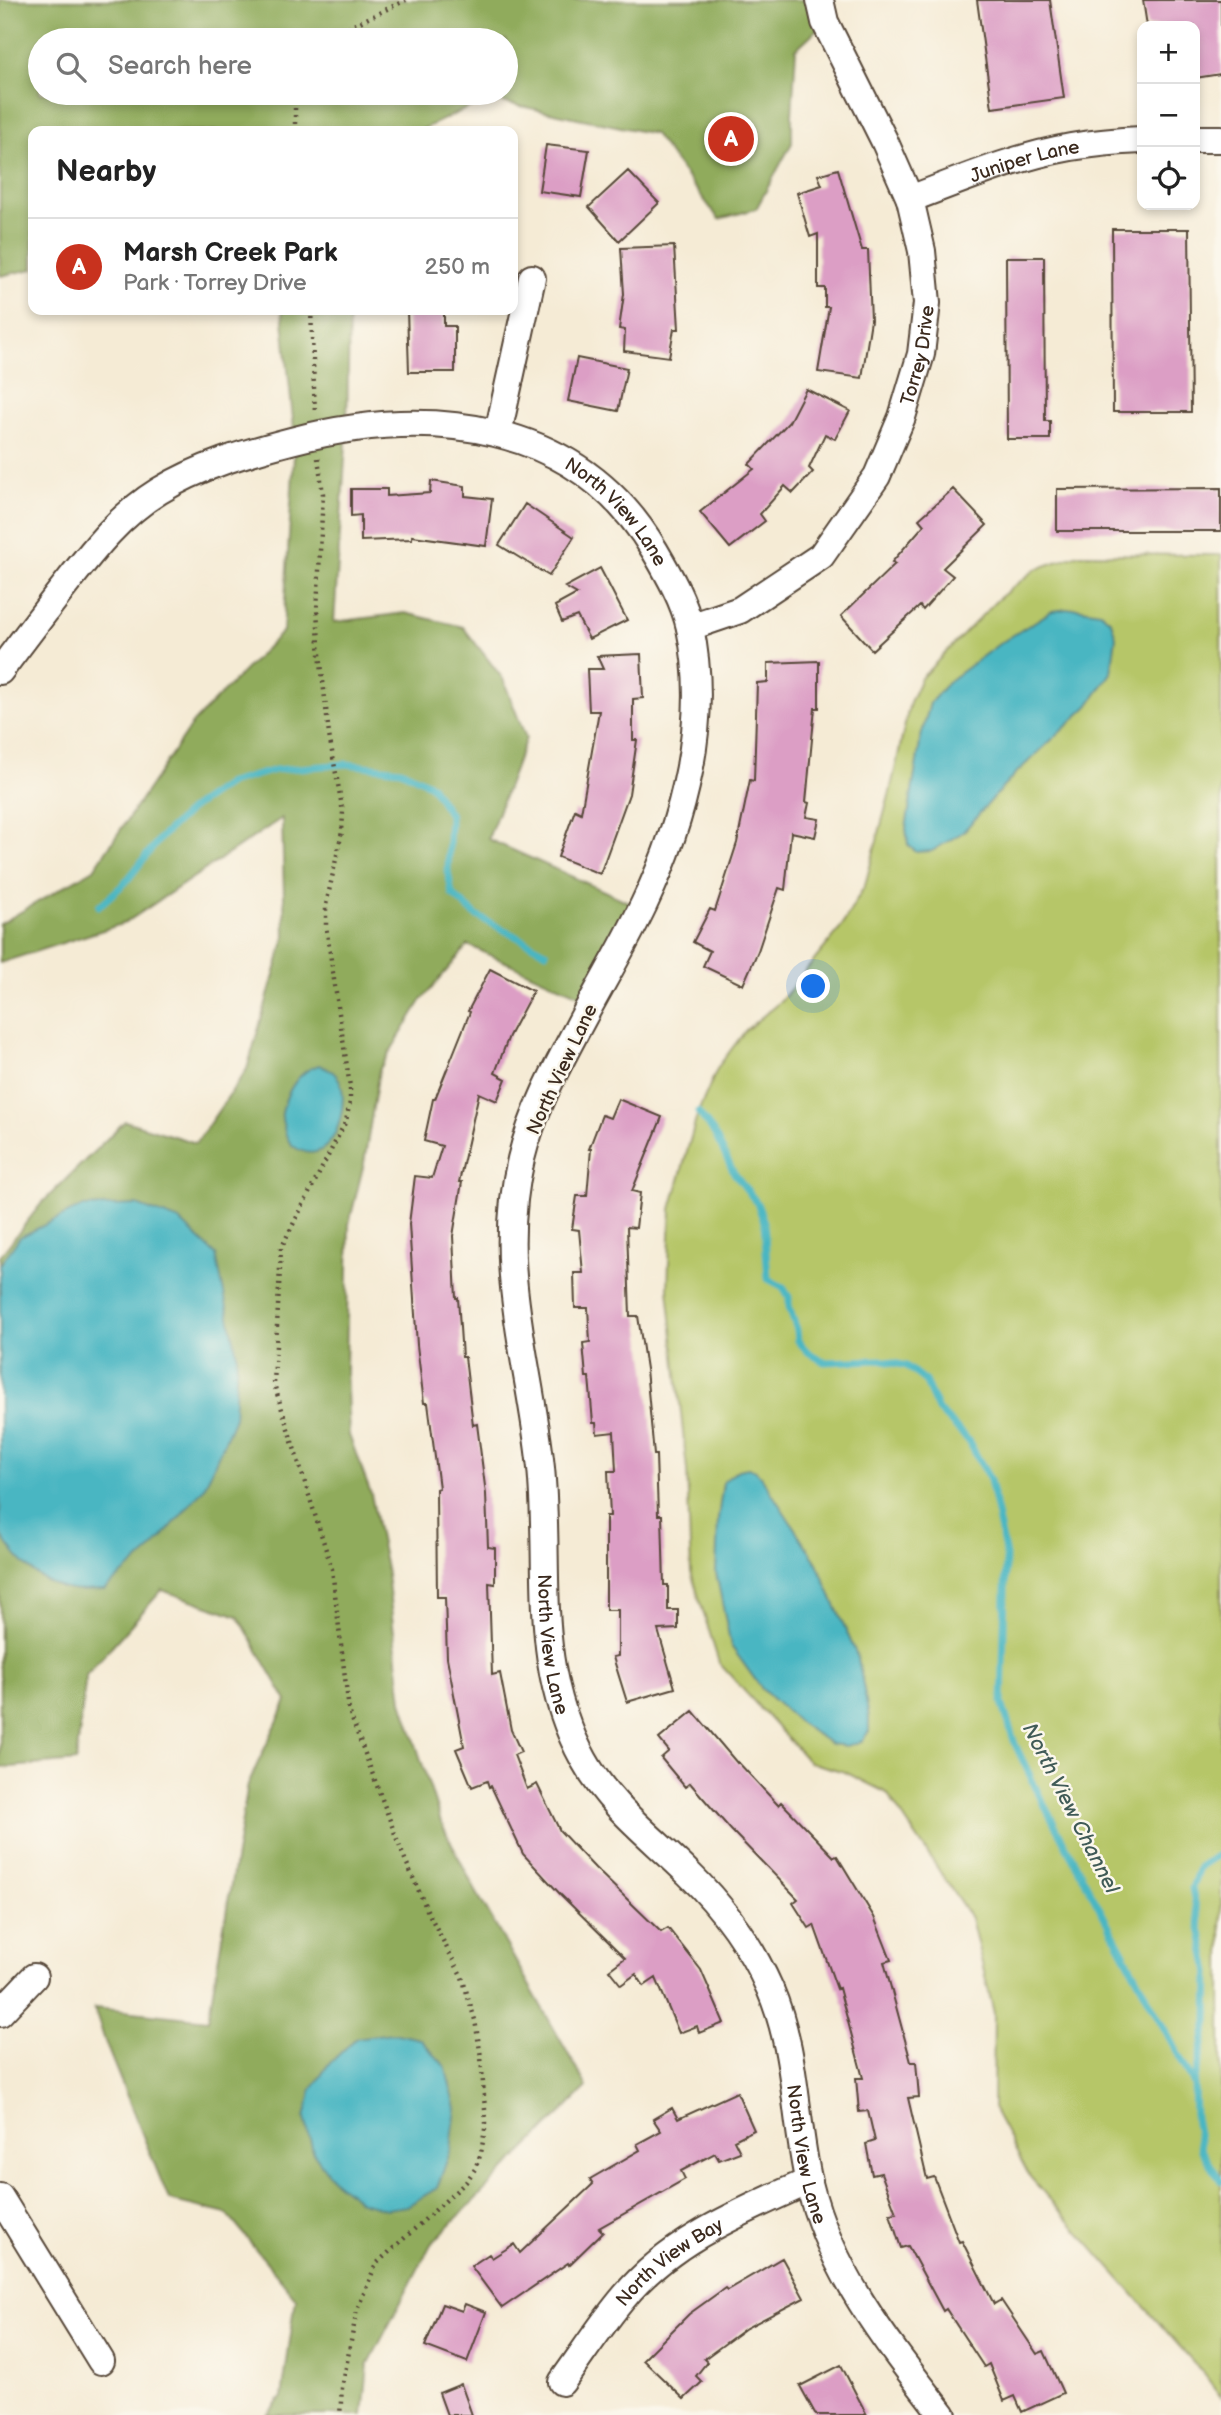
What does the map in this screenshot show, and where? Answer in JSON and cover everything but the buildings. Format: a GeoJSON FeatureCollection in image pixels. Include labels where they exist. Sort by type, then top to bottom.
{"type":"FeatureCollection","features":[{"type":"Feature","properties":{"kind":"street","name":"Torrey Drive"},"geometry":{"type":"LineString","coordinates":[[690,626],[740,610],[821,556],[877,475],[902,417],[921,354],[927,303],[922,251],[910,199],[884,140],[825,22],[820,0]]}},
{"type":"Feature","properties":{"kind":"street"},"geometry":{"type":"LineString","coordinates":[[1200,139],[1221,139]]}},
{"type":"Feature","properties":{"kind":"street","name":"Juniper Lane"},"geometry":{"type":"LineString","coordinates":[[910,199],[977,173],[1040,154],[1073,146],[1137,140]]}},
{"type":"Feature","properties":{"kind":"street"},"geometry":{"type":"LineString","coordinates":[[498,433],[532,278]]}},
{"type":"Feature","properties":{"kind":"street","name":"North View Lane"},"geometry":{"type":"LineString","coordinates":[[0,671],[101,538],[159,491],[234,456],[316,435],[362,427],[404,423],[446,425],[498,433],[539,446],[577,466],[613,495],[644,533],[672,579],[690,626],[696,681],[696,731],[680,807],[669,844],[646,901],[566,1049],[539,1106],[521,1158],[512,1219],[510,1268],[540,1462],[544,1514],[545,1623],[552,1675],[565,1719],[584,1760],[604,1789],[629,1819],[689,1873],[720,1907],[747,1944],[765,1978],[780,2012],[790,2049],[809,2181],[833,2250],[855,2294],[881,2334],[943,2415]]}},
{"type":"Feature","properties":{"kind":"street"},"geometry":{"type":"LineString","coordinates":[[0,2013],[34,1977]]}},
{"type":"Feature","properties":{"kind":"street","name":"North View Bay"},"geometry":{"type":"LineString","coordinates":[[562,2382],[626,2294],[659,2262],[715,2224],[809,2181]]}},
{"type":"Feature","properties":{"kind":"street"},"geometry":{"type":"LineString","coordinates":[[0,2197],[101,2361]]}},
{"type":"Feature","properties":{"kind":"path"},"geometry":{"type":"LineString","coordinates":[[348,28],[406,0]]}},
{"type":"Feature","properties":{"kind":"path"},"geometry":{"type":"LineString","coordinates":[[295,105],[295,126]]}},
{"type":"Feature","properties":{"kind":"path"},"geometry":{"type":"LineString","coordinates":[[311,315],[316,435],[323,494],[317,621],[329,735],[344,812],[327,905],[326,926],[350,1102],[346,1121],[281,1248],[274,1384],[332,1569],[349,1711],[401,1850],[427,1910],[462,1977],[475,2020],[486,2123],[481,2153],[466,2182],[376,2264],[357,2310],[342,2388],[340,2415]]}},
{"type":"Feature","properties":{"kind":"green space"},"geometry":{"type":"Polygon","coordinates":[[[0,0],[820,0],[825,22],[796,49],[792,143],[756,209],[719,219],[654,134],[516,105],[518,105],[518,28],[28,28],[28,105],[474,105],[430,126],[28,126],[28,270],[0,276],[0,0]]]}},
{"type":"Feature","properties":{"kind":"green space"},"geometry":{"type":"Polygon","coordinates":[[[282,315],[349,315],[347,429],[334,622],[405,613],[463,627],[503,679],[526,738],[488,839],[642,908],[592,1001],[468,945],[421,1001],[379,1070],[364,1163],[349,1224],[346,1368],[349,1435],[371,1494],[387,1574],[402,1701],[441,1822],[473,1886],[587,2087],[431,2244],[368,2365],[363,2415],[267,2415],[282,2397],[296,2298],[227,2214],[169,2200],[94,2008],[208,2020],[248,1784],[287,1701],[238,1616],[162,1590],[86,1675],[76,1761],[0,1768],[0,1256],[41,1204],[125,1121],[196,1143],[247,1069],[285,937],[282,818],[125,923],[0,963],[0,924],[94,869],[192,724],[283,631],[295,440],[282,315]]]}},
{"type":"Feature","properties":{"kind":"green space"},"geometry":{"type":"Polygon","coordinates":[[[1079,554],[1221,555],[1221,2397],[1204,2374],[1030,2177],[993,2108],[994,2013],[971,1918],[887,1793],[845,1772],[809,1762],[719,1663],[691,1572],[687,1470],[668,1289],[671,1209],[698,1112],[718,1067],[746,1030],[781,1001],[840,929],[865,885],[910,702],[921,678],[997,600],[1036,569],[1079,554]]]}},
{"type":"Feature","properties":{"kind":"water"},"geometry":{"type":"Polygon","coordinates":[[[1076,608],[1100,612],[1111,621],[1116,637],[1111,673],[1088,706],[1014,775],[963,832],[932,851],[916,852],[908,845],[906,828],[921,737],[930,703],[949,681],[999,644],[1052,611],[1076,608]]]}},
{"type":"Feature","properties":{"kind":"water"},"geometry":{"type":"Polygon","coordinates":[[[319,1065],[331,1071],[340,1081],[343,1097],[341,1116],[335,1134],[325,1147],[320,1151],[308,1152],[292,1145],[286,1135],[282,1113],[294,1083],[305,1072],[319,1065]]]}},
{"type":"Feature","properties":{"kind":"water"},"geometry":{"type":"Polygon","coordinates":[[[137,1205],[180,1221],[216,1255],[237,1354],[234,1420],[204,1488],[153,1548],[104,1590],[71,1590],[49,1582],[30,1569],[13,1552],[0,1533],[0,1265],[20,1237],[81,1207],[137,1205]]]}},
{"type":"Feature","properties":{"kind":"water"},"geometry":{"type":"Polygon","coordinates":[[[748,1468],[756,1471],[762,1478],[817,1563],[858,1658],[869,1717],[869,1731],[862,1741],[847,1746],[831,1744],[797,1721],[762,1689],[731,1646],[716,1573],[718,1518],[723,1482],[738,1470],[748,1468]]]}},
{"type":"Feature","properties":{"kind":"water"},"geometry":{"type":"Polygon","coordinates":[[[392,2033],[420,2039],[445,2066],[456,2108],[451,2149],[437,2188],[407,2206],[386,2209],[361,2202],[333,2180],[313,2152],[305,2118],[311,2091],[328,2065],[356,2038],[392,2033]]]}},
{"type":"Feature","properties":{"kind":"waterway","name":"North View Channel"},"geometry":{"type":"LineString","coordinates":[[99,906],[125,883],[161,837],[191,809],[229,783],[275,770],[346,764],[401,770],[431,785],[450,815],[448,871],[452,894],[477,916],[546,952]]}},
{"type":"Feature","properties":{"kind":"waterway","name":"North View Channel"},"geometry":{"type":"LineString","coordinates":[[698,1112],[714,1133],[734,1173],[757,1203],[764,1222],[768,1279],[783,1287],[789,1297],[798,1341],[808,1352],[824,1362],[880,1360],[906,1366],[925,1381],[938,1410],[968,1440],[990,1480],[1006,1556],[1002,1703],[1015,1744],[1042,1801],[1194,2084],[1195,2117],[1201,2150],[1221,2181]]}},
{"type":"Feature","properties":{"kind":"waterway"},"geometry":{"type":"LineString","coordinates":[[1194,2084],[1208,2021],[1209,1972],[1192,1888],[1199,1867],[1221,1853]]}},
{"type":"Feature","properties":{"kind":"place","name":"Marsh Creek Park"},"geometry":{"type":"Point","coordinates":[731,139]}}]}
